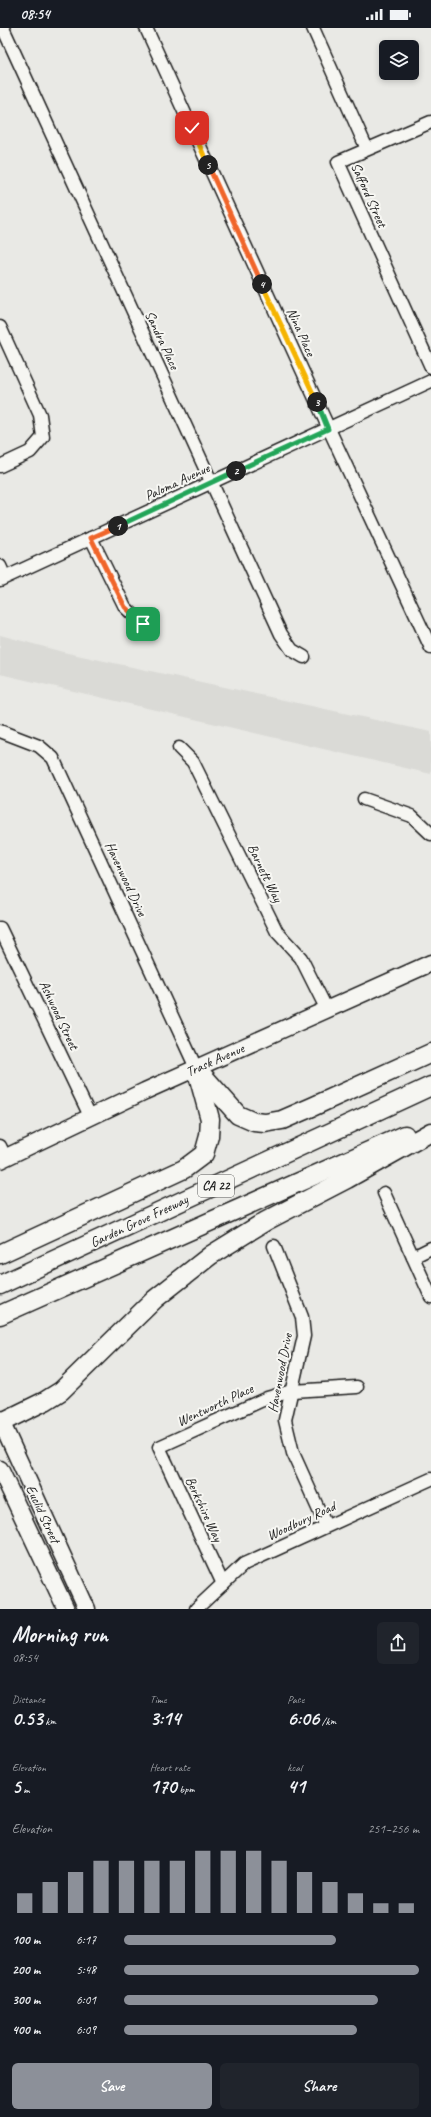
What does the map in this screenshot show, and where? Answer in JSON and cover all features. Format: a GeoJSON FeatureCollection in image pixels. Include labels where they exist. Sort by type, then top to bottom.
{"type":"FeatureCollection","features":[{"type":"Feature","properties":{"kind":"highway"},"geometry":{"type":"LineString","coordinates":[[196,1068],[238,1116],[254,1122],[265,1123],[282,1120],[431,1052]]}},
{"type":"Feature","properties":{"kind":"highway"},"geometry":{"type":"LineString","coordinates":[[0,1254],[184,1169],[204,1154],[209,1136],[210,1119],[196,1068]]}},
{"type":"Feature","properties":{"kind":"highway","name":"Garden Grove Freeway"},"geometry":{"type":"LineString","coordinates":[[0,1285],[431,1086]]}},
{"type":"Feature","properties":{"kind":"highway","name":"Garden Grove Freeway"},"geometry":{"type":"LineString","coordinates":[[0,1315],[431,1123]]}},
{"type":"Feature","properties":{"kind":"highway"},"geometry":{"type":"LineString","coordinates":[[0,1421],[45,1401],[61,1391],[155,1299],[211,1255],[266,1221],[347,1179],[431,1132]]}},
{"type":"Feature","properties":{"kind":"main road","name":"Trask Avenue"},"geometry":{"type":"LineString","coordinates":[[2,1154],[431,963]]}},
{"type":"Feature","properties":{"kind":"main road","name":"Euclid Street"},"geometry":{"type":"LineString","coordinates":[[0,1421],[87,1609]]}},
{"type":"Feature","properties":{"kind":"main road","name":"Euclid Street"},"geometry":{"type":"LineString","coordinates":[[0,1469],[66,1609]]}},
{"type":"Feature","properties":{"kind":"main road"},"geometry":{"type":"LineString","coordinates":[[33,1538],[50,1530]]}},
{"type":"Feature","properties":{"kind":"street","name":"Sandra Place"},"geometry":{"type":"LineString","coordinates":[[3,28],[281,634],[292,650],[304,657]]}},
{"type":"Feature","properties":{"kind":"street","name":"Nina Place"},"geometry":{"type":"LineString","coordinates":[[146,28],[328,429],[431,648]]}},
{"type":"Feature","properties":{"kind":"street","name":"Safford Street"},"geometry":{"type":"LineString","coordinates":[[313,28],[367,149],[338,162],[431,367]]}},
{"type":"Feature","properties":{"kind":"street"},"geometry":{"type":"LineString","coordinates":[[367,149],[431,122]]}},
{"type":"Feature","properties":{"kind":"street"},"geometry":{"type":"LineString","coordinates":[[0,327],[5,352],[40,415],[43,437],[30,452],[0,466]]}},
{"type":"Feature","properties":{"kind":"street","name":"Paloma Avenue"},"geometry":{"type":"LineString","coordinates":[[3,579],[431,381]]}},
{"type":"Feature","properties":{"kind":"street"},"geometry":{"type":"LineString","coordinates":[[91,538],[125,607],[143,624]]}},
{"type":"Feature","properties":{"kind":"street"},"geometry":{"type":"LineString","coordinates":[[0,566],[3,579]]}},
{"type":"Feature","properties":{"kind":"street","name":"Havenwood Drive"},"geometry":{"type":"LineString","coordinates":[[0,731],[39,746],[53,758],[196,1068]]}},
{"type":"Feature","properties":{"kind":"street","name":"Barnett Way"},"geometry":{"type":"LineString","coordinates":[[178,748],[193,762],[277,932],[301,958],[327,1010]]}},
{"type":"Feature","properties":{"kind":"street"},"geometry":{"type":"LineString","coordinates":[[364,799],[412,816],[431,834]]}},
{"type":"Feature","properties":{"kind":"street","name":"Ashwood Street"},"geometry":{"type":"LineString","coordinates":[[1,928],[90,1116]]}},
{"type":"Feature","properties":{"kind":"street"},"geometry":{"type":"LineString","coordinates":[[384,1193],[431,1297]]}},
{"type":"Feature","properties":{"kind":"street","name":"Havenwood Drive"},"geometry":{"type":"LineString","coordinates":[[274,1246],[302,1317],[304,1336],[286,1420],[293,1453],[326,1526]]}},
{"type":"Feature","properties":{"kind":"street"},"geometry":{"type":"LineString","coordinates":[[413,1257],[431,1248]]}},
{"type":"Feature","properties":{"kind":"street","name":"Wentworth Place"},"geometry":{"type":"LineString","coordinates":[[159,1447],[267,1398],[292,1391],[357,1387]]}},
{"type":"Feature","properties":{"kind":"street","name":"Berkshire Way"},"geometry":{"type":"LineString","coordinates":[[159,1447],[223,1584]]}},
{"type":"Feature","properties":{"kind":"street","name":"Woodbury Road"},"geometry":{"type":"LineString","coordinates":[[196,1609],[244,1564],[431,1479]]}},
{"type":"Feature","properties":{"kind":"shaded area"},"geometry":{"type":"Polygon","coordinates":[[[0,635],[63,652],[431,732],[431,774],[0,674],[0,635]]]}},
{"type":"Feature","properties":{"kind":"route"},"geometry":{"type":"LineString","coordinates":[[143,624],[125,607],[91,538],[328,429],[192,128]]}}]}
